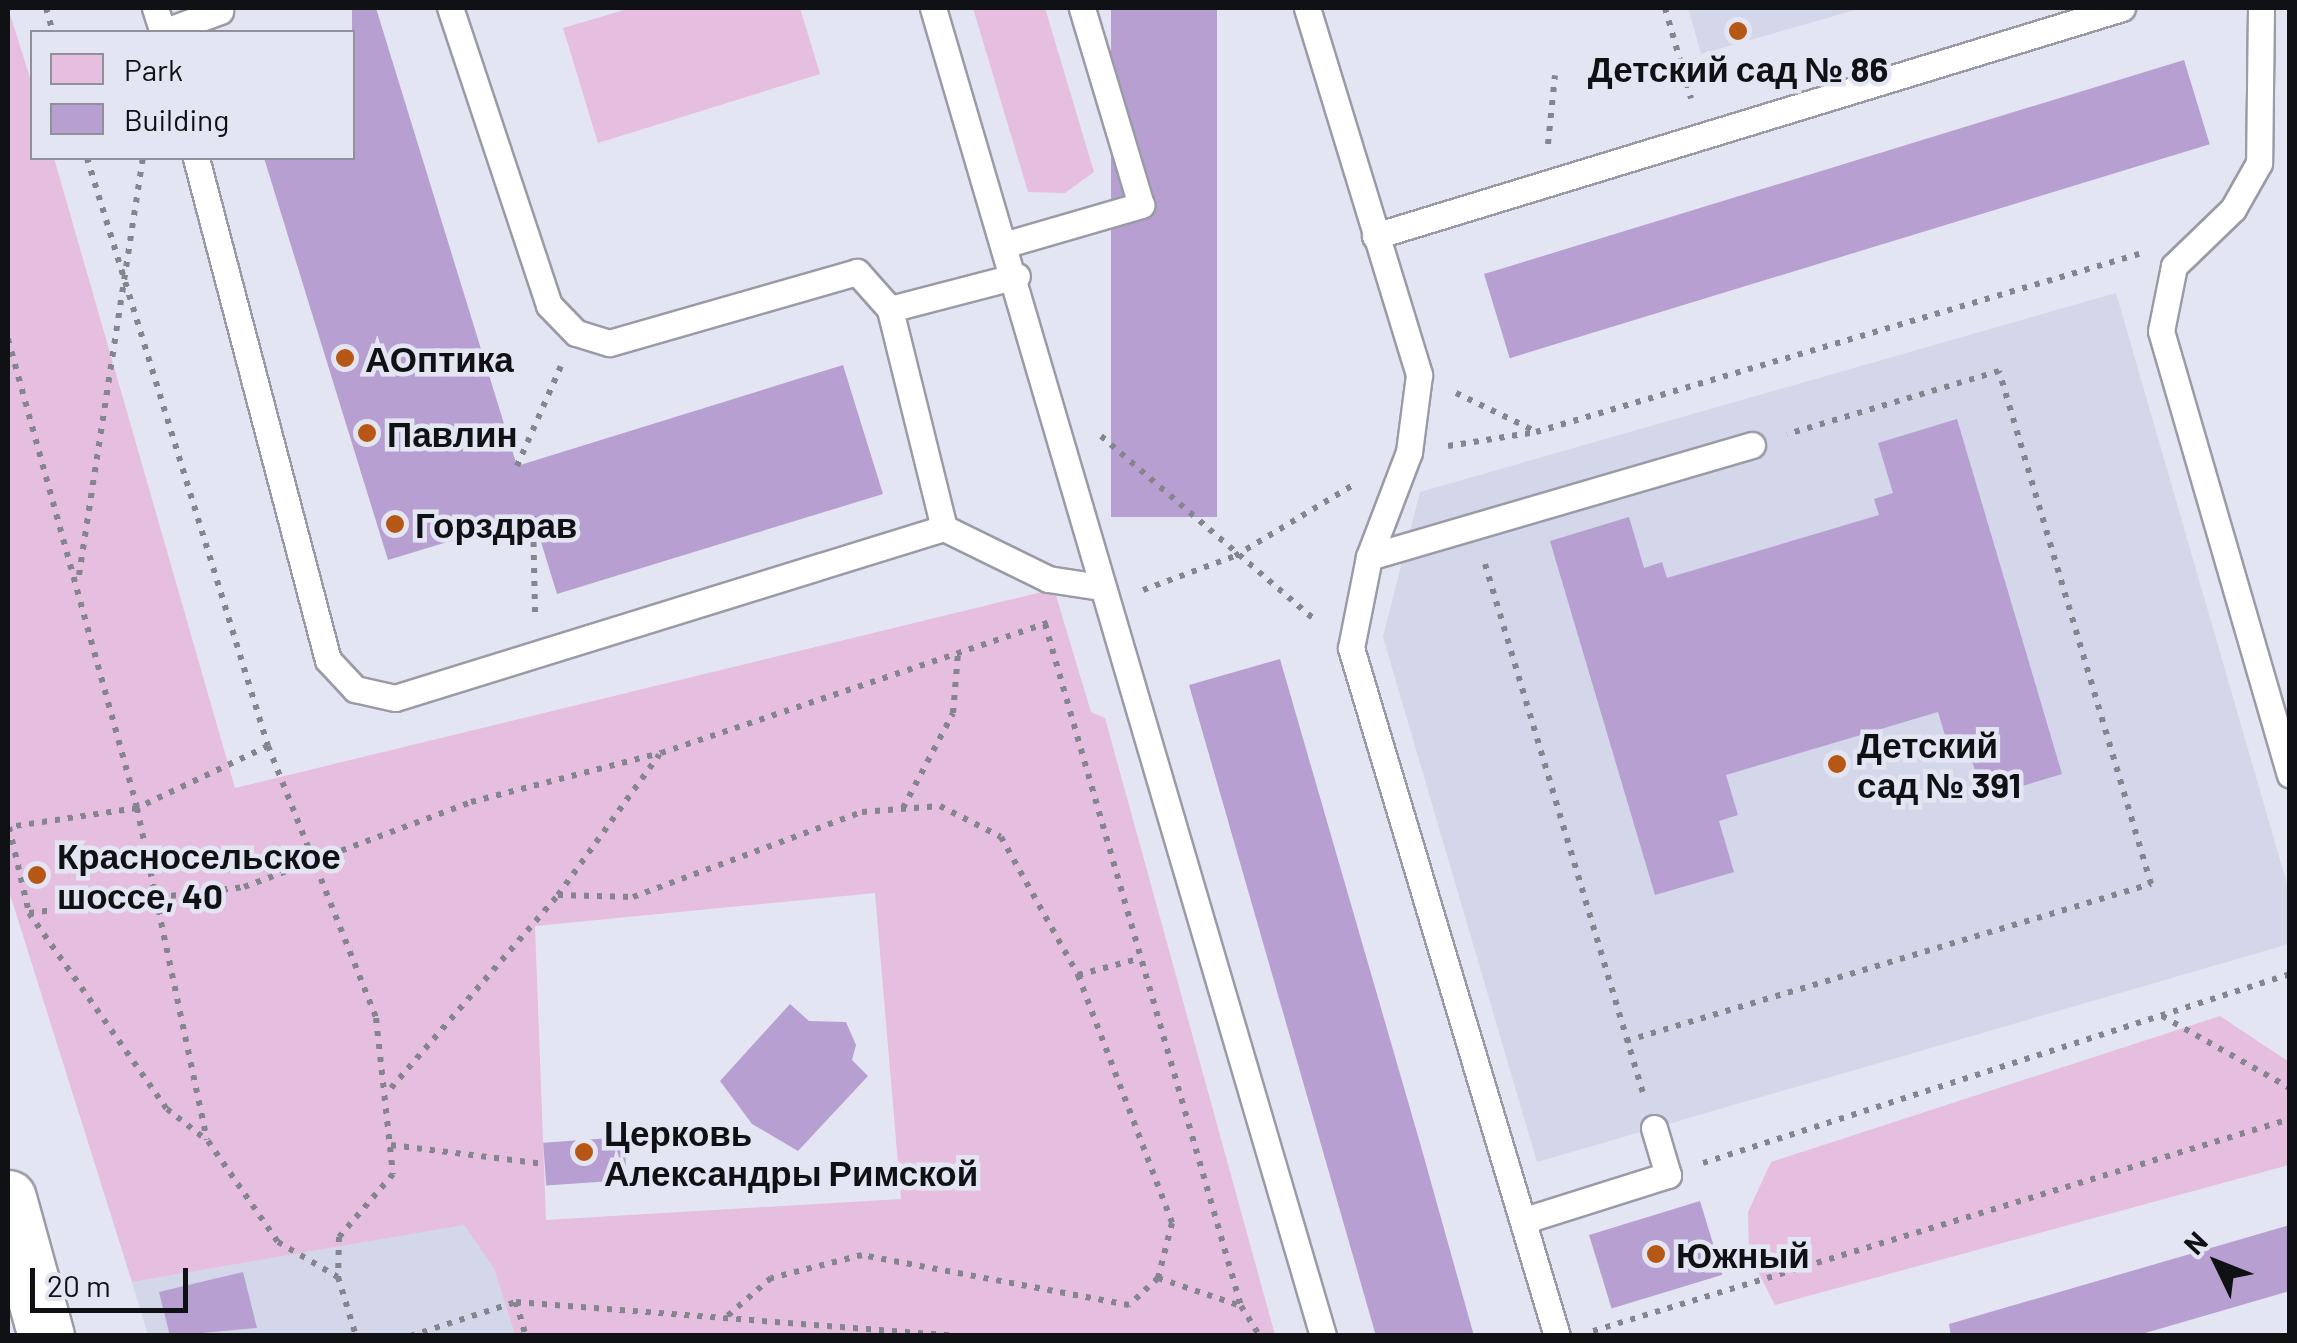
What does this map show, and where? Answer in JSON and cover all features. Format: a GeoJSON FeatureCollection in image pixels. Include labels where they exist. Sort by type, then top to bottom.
{"type":"FeatureCollection","features":[{"type":"Feature","properties":{"kind":"highway"},"geometry":{"type":"LineString","coordinates":[[8,1198],[46,1336]]}},
{"type":"Feature","properties":{"kind":"lane"},"geometry":{"type":"LineString","coordinates":[[450,8],[549,305],[576,333],[609,343],[856,272],[890,310],[944,528]]}},
{"type":"Feature","properties":{"kind":"lane"},"geometry":{"type":"LineString","coordinates":[[932,8],[1018,276],[1102,596],[1323,1336]]}},
{"type":"Feature","properties":{"kind":"lane"},"geometry":{"type":"LineString","coordinates":[[1008,244],[1141,205],[1082,8]]}},
{"type":"Feature","properties":{"kind":"lane"},"geometry":{"type":"LineString","coordinates":[[1307,8],[1419,375],[1408,452],[1369,557],[1351,648],[1557,1336]]}},
{"type":"Feature","properties":{"kind":"lane"},"geometry":{"type":"LineString","coordinates":[[1375,236],[1544,180],[2122,8]]}},
{"type":"Feature","properties":{"kind":"lane"},"geometry":{"type":"LineString","coordinates":[[2261,8],[2259,163],[2233,209],[2174,266],[2161,332],[2290,775]]}},
{"type":"Feature","properties":{"kind":"lane"},"geometry":{"type":"LineString","coordinates":[[168,30],[220,11]]}},
{"type":"Feature","properties":{"kind":"lane"},"geometry":{"type":"LineString","coordinates":[[197,160],[328,660],[355,689],[395,698],[944,528],[1048,579],[1102,596]]}},
{"type":"Feature","properties":{"kind":"lane"},"geometry":{"type":"LineString","coordinates":[[890,310],[1018,276]]}},
{"type":"Feature","properties":{"kind":"lane"},"geometry":{"type":"LineString","coordinates":[[1369,557],[1752,445]]}},
{"type":"Feature","properties":{"kind":"lane"},"geometry":{"type":"LineString","coordinates":[[1525,1220],[1668,1174],[1654,1128]]}},
{"type":"Feature","properties":{"kind":"path"},"geometry":{"type":"LineString","coordinates":[[1666,8],[1702,133]]}},
{"type":"Feature","properties":{"kind":"path"},"geometry":{"type":"LineString","coordinates":[[1544,180],[1555,75]]}},
{"type":"Feature","properties":{"kind":"path"},"geometry":{"type":"LineString","coordinates":[[87,160],[122,291],[268,746],[376,1018],[390,1089],[393,1174],[339,1237],[338,1276],[356,1336]]}},
{"type":"Feature","properties":{"kind":"path"},"geometry":{"type":"LineString","coordinates":[[78,581],[143,160]]}},
{"type":"Feature","properties":{"kind":"path"},"geometry":{"type":"LineString","coordinates":[[29,913],[156,900],[312,864],[470,802],[661,753],[1046,624],[1102,596],[1235,556],[1408,452],[1536,432],[2154,250],[2174,266]]}},
{"type":"Feature","properties":{"kind":"path"},"geometry":{"type":"LineString","coordinates":[[517,466],[576,333]]}},
{"type":"Feature","properties":{"kind":"path"},"geometry":{"type":"LineString","coordinates":[[8,339],[78,581],[136,808],[208,1141]]}},
{"type":"Feature","properties":{"kind":"path"},"geometry":{"type":"LineString","coordinates":[[1626,1041],[2152,884],[1999,371],[1752,445]]}},
{"type":"Feature","properties":{"kind":"path"},"geometry":{"type":"LineString","coordinates":[[1419,375],[1536,432]]}},
{"type":"Feature","properties":{"kind":"path"},"geometry":{"type":"LineString","coordinates":[[1057,414],[1072,410],[1235,556],[1351,648]]}},
{"type":"Feature","properties":{"kind":"path"},"geometry":{"type":"LineString","coordinates":[[533,516],[536,654]]}},
{"type":"Feature","properties":{"kind":"path"},"geometry":{"type":"LineString","coordinates":[[1474,528],[1654,1128]]}},
{"type":"Feature","properties":{"kind":"path"},"geometry":{"type":"LineString","coordinates":[[1046,624],[1241,1306],[1260,1336]]}},
{"type":"Feature","properties":{"kind":"path"},"geometry":{"type":"LineString","coordinates":[[902,809],[953,713],[958,653]]}},
{"type":"Feature","properties":{"kind":"path"},"geometry":{"type":"LineString","coordinates":[[268,746],[136,808],[9,828],[29,913],[166,1108],[208,1141],[278,1242],[338,1276]]}},
{"type":"Feature","properties":{"kind":"path"},"geometry":{"type":"LineString","coordinates":[[390,1089],[558,895],[661,753]]}},
{"type":"Feature","properties":{"kind":"path"},"geometry":{"type":"LineString","coordinates":[[558,895],[634,896],[832,819],[902,809],[940,806],[1001,837],[1078,975],[1172,1223],[1158,1278],[1129,1305],[1095,1303],[862,1256],[771,1278],[725,1318]]}},
{"type":"Feature","properties":{"kind":"path"},"geometry":{"type":"LineString","coordinates":[[1078,975],[1141,958]]}},
{"type":"Feature","properties":{"kind":"path"},"geometry":{"type":"LineString","coordinates":[[1668,1174],[2290,974]]}},
{"type":"Feature","properties":{"kind":"path"},"geometry":{"type":"LineString","coordinates":[[2160,1016],[2290,1088]]}},
{"type":"Feature","properties":{"kind":"path"},"geometry":{"type":"LineString","coordinates":[[1578,1336],[2290,1119]]}},
{"type":"Feature","properties":{"kind":"path"},"geometry":{"type":"LineString","coordinates":[[391,1145],[544,1164]]}},
{"type":"Feature","properties":{"kind":"path"},"geometry":{"type":"LineString","coordinates":[[1158,1278],[1241,1306]]}},
{"type":"Feature","properties":{"kind":"path"},"geometry":{"type":"LineString","coordinates":[[516,1302],[526,1336]]}},
{"type":"Feature","properties":{"kind":"path"},"geometry":{"type":"LineString","coordinates":[[410,1336],[516,1302],[858,1332],[962,1336]]}},
{"type":"Feature","properties":{"kind":"shaded area","name":"Детский сад № 86"},"geometry":{"type":"Polygon","coordinates":[[[1688,8],[1862,8],[1701,54],[1688,8]]]}},
{"type":"Feature","properties":{"kind":"shaded area","name":"Детский сад № 391"},"geometry":{"type":"Polygon","coordinates":[[[2116,293],[2289,891],[2289,944],[1537,1162],[1383,637],[1420,492],[2116,293]]]}},
{"type":"Feature","properties":{"kind":"shaded area"},"geometry":{"type":"Polygon","coordinates":[[[480,1222],[515,1335],[148,1335],[132,1282],[480,1222]]]}},
{"type":"Feature","properties":{"kind":"green space"},"geometry":{"type":"Polygon","coordinates":[[[8,8],[30,78],[30,160],[55,160],[235,788],[1054,589],[1091,712],[1105,718],[1275,1335],[515,1335],[494,1268],[464,1225],[132,1282],[8,888],[8,8]],[[875,893],[535,926],[546,1220],[901,1199],[875,893]]]}},
{"type":"Feature","properties":{"kind":"green space"},"geometry":{"type":"Polygon","coordinates":[[[631,8],[800,8],[820,74],[598,143],[563,28],[631,8]]]}},
{"type":"Feature","properties":{"kind":"green space"},"geometry":{"type":"Polygon","coordinates":[[[973,8],[1045,8],[1094,172],[1065,193],[1028,192],[973,8]]]}},
{"type":"Feature","properties":{"kind":"green space"},"geometry":{"type":"Polygon","coordinates":[[[2220,1016],[2289,1062],[2289,1165],[1775,1305],[1749,1254],[1748,1212],[1771,1162],[2220,1016]]]}},
{"type":"Feature","properties":{"kind":"building"},"geometry":{"type":"Polygon","coordinates":[[[352,8],[376,8],[517,466],[843,365],[883,494],[557,594],[533,516],[388,560],[265,160],[355,160],[352,8]]]}},
{"type":"Feature","properties":{"kind":"building"},"geometry":{"type":"Polygon","coordinates":[[[1111,8],[1217,8],[1217,517],[1111,517],[1111,8]]]}},
{"type":"Feature","properties":{"kind":"building"},"geometry":{"type":"Polygon","coordinates":[[[2184,60],[2210,144],[1510,358],[1484,274],[2184,60]]]}},
{"type":"Feature","properties":{"kind":"building"},"geometry":{"type":"Polygon","coordinates":[[[1957,419],[2062,774],[1983,798],[1968,747],[1950,752],[1938,712],[1726,775],[1738,815],[1719,821],[1734,872],[1655,895],[1550,541],[1629,517],[1644,568],[1662,562],[1667,578],[1879,515],[1874,499],[1893,493],[1878,443],[1957,419]]]}},
{"type":"Feature","properties":{"kind":"building"},"geometry":{"type":"Polygon","coordinates":[[[1280,659],[1474,1336],[1376,1336],[1189,685],[1280,659]]]}},
{"type":"Feature","properties":{"kind":"building"},"geometry":{"type":"Polygon","coordinates":[[[790,1004],[809,1021],[846,1022],[856,1045],[852,1060],[868,1076],[798,1151],[752,1124],[720,1081],[790,1004]]]}},
{"type":"Feature","properties":{"kind":"building","name":"Церковь Александры Римской"},"geometry":{"type":"Polygon","coordinates":[[[624,1137],[627,1180],[546,1186],[543,1143],[624,1137]]]}},
{"type":"Feature","properties":{"kind":"building","name":"Южный"},"geometry":{"type":"Polygon","coordinates":[[[1700,1201],[1723,1275],[1612,1309],[1589,1235],[1700,1201]]]}},
{"type":"Feature","properties":{"kind":"building"},"geometry":{"type":"Polygon","coordinates":[[[2290,1225],[2290,1291],[2135,1336],[1951,1336],[1949,1324],[2290,1225]]]}},
{"type":"Feature","properties":{"kind":"building"},"geometry":{"type":"Polygon","coordinates":[[[243,1272],[257,1328],[170,1336],[159,1292],[243,1272]]]}},
{"type":"Feature","properties":{"kind":"place","name":"Детский сад № 86"},"geometry":{"type":"Point","coordinates":[1738,31]}},
{"type":"Feature","properties":{"kind":"place","name":"АОптика"},"geometry":{"type":"Point","coordinates":[345,358]}},
{"type":"Feature","properties":{"kind":"place","name":"Павлин"},"geometry":{"type":"Point","coordinates":[367,433]}},
{"type":"Feature","properties":{"kind":"place","name":"Горздрав"},"geometry":{"type":"Point","coordinates":[395,524]}},
{"type":"Feature","properties":{"kind":"place","name":"Детский сад № 391"},"geometry":{"type":"Point","coordinates":[1837,764]}},
{"type":"Feature","properties":{"kind":"place","name":"Красносельское шоссе, 40"},"geometry":{"type":"Point","coordinates":[37,875]}},
{"type":"Feature","properties":{"kind":"place","name":"Церковь Александры Римской"},"geometry":{"type":"Point","coordinates":[584,1152]}},
{"type":"Feature","properties":{"kind":"place","name":"Южный"},"geometry":{"type":"Point","coordinates":[1656,1254]}}]}
